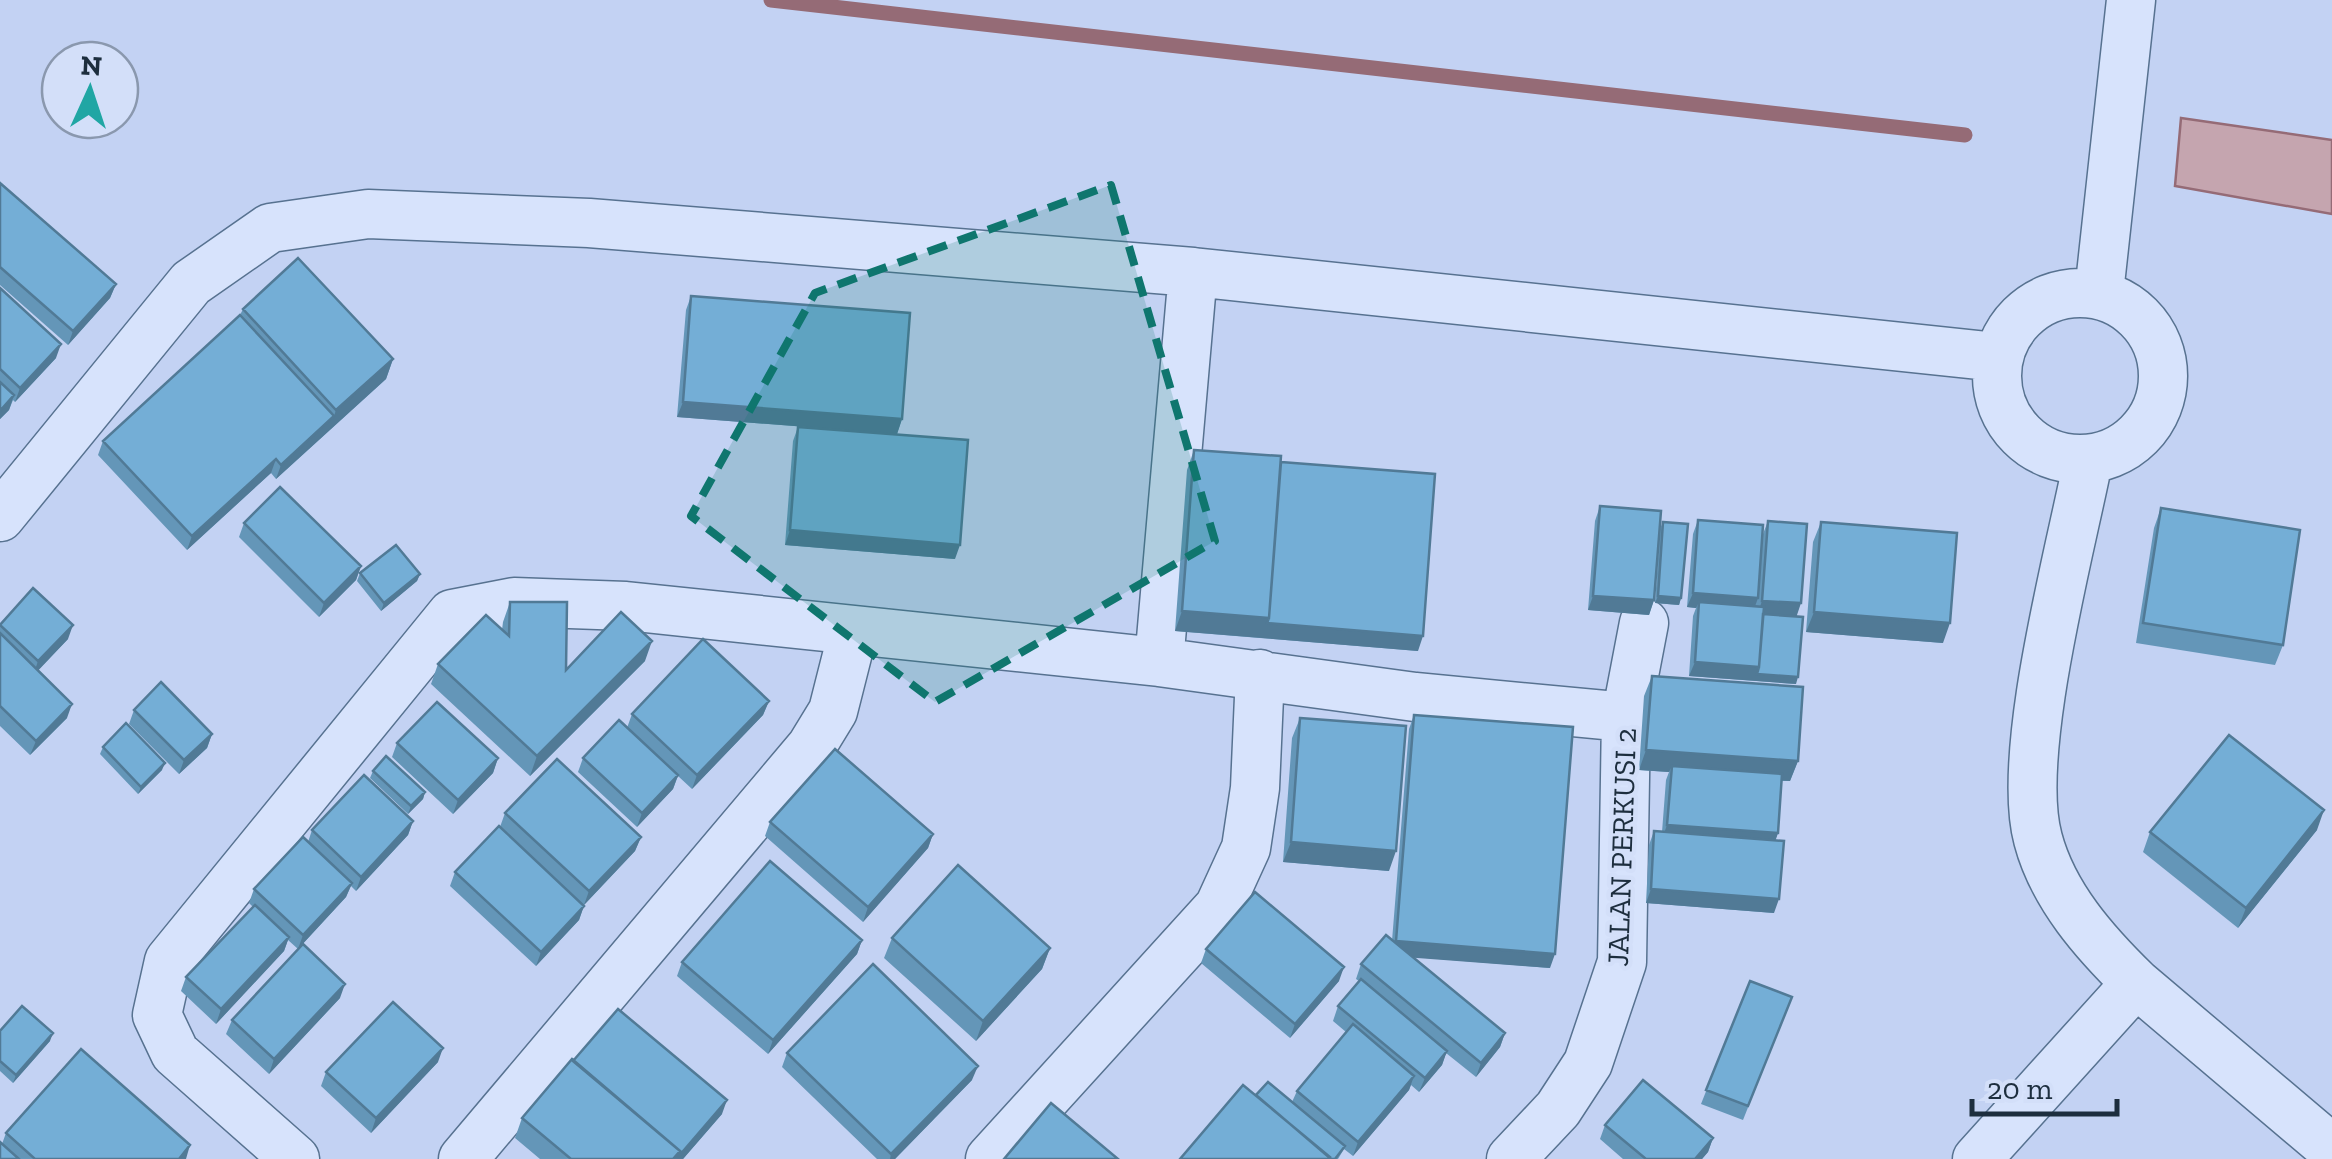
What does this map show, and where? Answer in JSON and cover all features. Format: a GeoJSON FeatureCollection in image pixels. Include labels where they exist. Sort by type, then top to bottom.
{"type":"FeatureCollection","features":[{"type":"Feature","properties":{"kind":"street"},"geometry":{"type":"LineString","coordinates":[[2098,294],[2132,0]]}},
{"type":"Feature","properties":{"kind":"street"},"geometry":{"type":"LineString","coordinates":[[0,516],[191,283],[270,228],[368,214],[589,223],[1193,272],[1997,357]]}},
{"type":"Feature","properties":{"kind":"street"},"geometry":{"type":"LineString","coordinates":[[1159,662],[1193,272]]}},
{"type":"Feature","properties":{"kind":"street"},"geometry":{"type":"LineString","coordinates":[[2098,294],[2141,316],[2163,358],[2161,405],[2133,443],[2088,461],[2037,449],[2001,409],[1997,357],[2018,319],[2054,295],[2098,294]]}},
{"type":"Feature","properties":{"kind":"street"},"geometry":{"type":"LineString","coordinates":[[2088,461],[2044,689],[2033,782],[2038,843],[2093,940],[2136,983],[2332,1149]]}},
{"type":"Feature","properties":{"kind":"street"},"geometry":{"type":"LineString","coordinates":[[295,1159],[175,1053],[157,1015],[168,961],[452,614],[514,602],[626,606],[1159,662],[1414,697],[1626,717]]}},
{"type":"Feature","properties":{"kind":"street","name":"JALAN PERKUSI 2"},"geometry":{"type":"LineString","coordinates":[[1511,1159],[1558,1109],[1588,1063],[1622,962],[1626,717],[1644,623]]}},
{"type":"Feature","properties":{"kind":"street"},"geometry":{"type":"LineString","coordinates":[[462,1159],[812,747],[833,711],[853,632]]}},
{"type":"Feature","properties":{"kind":"street"},"geometry":{"type":"LineString","coordinates":[[990,1159],[1219,908],[1246,848],[1255,788],[1260,674]]}},
{"type":"Feature","properties":{"kind":"street"},"geometry":{"type":"LineString","coordinates":[[1978,1159],[2136,983]]}},
{"type":"Feature","properties":{"kind":"highlighted area"},"geometry":{"type":"Polygon","coordinates":[[[1111,185],[1215,541],[935,702],[691,516],[815,293],[1111,185]]]}},
{"type":"Feature","properties":{"kind":"shaded area"},"geometry":{"type":"Polygon","coordinates":[[[2181,118],[2332,140],[2332,214],[2175,186],[2181,118]]]}},
{"type":"Feature","properties":{"kind":"building"},"geometry":{"type":"Polygon","coordinates":[[[0,183],[116,284],[73,331],[0,267],[0,183]]]}},
{"type":"Feature","properties":{"kind":"building"},"geometry":{"type":"Polygon","coordinates":[[[298,258],[393,359],[336,410],[243,309],[298,258]]]}},
{"type":"Feature","properties":{"kind":"building"},"geometry":{"type":"Polygon","coordinates":[[[0,288],[61,344],[20,388],[0,369],[0,288]]]}},
{"type":"Feature","properties":{"kind":"building"},"geometry":{"type":"Polygon","coordinates":[[[691,296],[910,313],[902,419],[683,402],[691,296]]]}},
{"type":"Feature","properties":{"kind":"building"},"geometry":{"type":"Polygon","coordinates":[[[240,315],[334,416],[281,465],[276,459],[192,536],[103,441],[240,315]]]}},
{"type":"Feature","properties":{"kind":"building"},"geometry":{"type":"Polygon","coordinates":[[[0,382],[14,395],[0,411],[0,382]]]}},
{"type":"Feature","properties":{"kind":"building"},"geometry":{"type":"Polygon","coordinates":[[[798,427],[968,440],[960,545],[790,530],[798,427]]]}},
{"type":"Feature","properties":{"kind":"building"},"geometry":{"type":"Polygon","coordinates":[[[1194,450],[1281,456],[1269,618],[1182,611],[1194,450]]]}},
{"type":"Feature","properties":{"kind":"building"},"geometry":{"type":"Polygon","coordinates":[[[1281,462],[1435,474],[1423,636],[1267,623],[1281,462]]]}},
{"type":"Feature","properties":{"kind":"building"},"geometry":{"type":"Polygon","coordinates":[[[280,487],[361,566],[324,603],[244,523],[280,487]]]}},
{"type":"Feature","properties":{"kind":"building"},"geometry":{"type":"Polygon","coordinates":[[[1600,506],[1661,511],[1654,600],[1593,596],[1600,506]]]}},
{"type":"Feature","properties":{"kind":"building"},"geometry":{"type":"Polygon","coordinates":[[[2161,508],[2300,530],[2283,645],[2143,623],[2161,508]]]}},
{"type":"Feature","properties":{"kind":"building"},"geometry":{"type":"Polygon","coordinates":[[[1698,520],[1763,525],[1758,598],[1693,593],[1698,520]]]}},
{"type":"Feature","properties":{"kind":"building"},"geometry":{"type":"Polygon","coordinates":[[[1768,521],[1807,524],[1801,603],[1762,601],[1768,521]]]}},
{"type":"Feature","properties":{"kind":"building"},"geometry":{"type":"Polygon","coordinates":[[[1663,522],[1688,524],[1681,598],[1658,596],[1663,522]]]}},
{"type":"Feature","properties":{"kind":"building"},"geometry":{"type":"Polygon","coordinates":[[[1821,522],[1957,533],[1950,623],[1814,612],[1821,522]]]}},
{"type":"Feature","properties":{"kind":"building"},"geometry":{"type":"Polygon","coordinates":[[[396,545],[420,574],[384,603],[360,573],[396,545]]]}},
{"type":"Feature","properties":{"kind":"building"},"geometry":{"type":"Polygon","coordinates":[[[33,588],[73,625],[38,661],[0,625],[33,588]]]}},
{"type":"Feature","properties":{"kind":"building"},"geometry":{"type":"Polygon","coordinates":[[[510,602],[567,602],[566,670],[621,612],[652,641],[537,756],[438,664],[486,615],[509,636],[510,602]]]}},
{"type":"Feature","properties":{"kind":"building"},"geometry":{"type":"Polygon","coordinates":[[[1699,602],[1764,607],[1759,667],[1695,662],[1699,602]]]}},
{"type":"Feature","properties":{"kind":"building"},"geometry":{"type":"Polygon","coordinates":[[[1763,614],[1803,617],[1798,677],[1757,674],[1763,614]]]}},
{"type":"Feature","properties":{"kind":"building"},"geometry":{"type":"Polygon","coordinates":[[[0,633],[72,704],[36,741],[0,706],[0,633]]]}},
{"type":"Feature","properties":{"kind":"building"},"geometry":{"type":"Polygon","coordinates":[[[703,639],[769,701],[697,775],[632,714],[703,639]]]}},
{"type":"Feature","properties":{"kind":"building"},"geometry":{"type":"Polygon","coordinates":[[[1652,676],[1803,687],[1798,761],[1646,750],[1652,676]]]}},
{"type":"Feature","properties":{"kind":"building"},"geometry":{"type":"Polygon","coordinates":[[[161,682],[212,734],[184,760],[134,710],[161,682]]]}},
{"type":"Feature","properties":{"kind":"building"},"geometry":{"type":"Polygon","coordinates":[[[437,702],[498,758],[458,800],[397,743],[437,702]]]}},
{"type":"Feature","properties":{"kind":"building"},"geometry":{"type":"Polygon","coordinates":[[[1414,715],[1573,727],[1555,954],[1396,941],[1414,715]]]}},
{"type":"Feature","properties":{"kind":"building"},"geometry":{"type":"Polygon","coordinates":[[[1300,718],[1406,726],[1396,851],[1291,842],[1300,718]]]}},
{"type":"Feature","properties":{"kind":"building"},"geometry":{"type":"Polygon","coordinates":[[[619,720],[678,775],[642,813],[583,758],[619,720]]]}},
{"type":"Feature","properties":{"kind":"building"},"geometry":{"type":"Polygon","coordinates":[[[126,723],[165,763],[141,787],[103,747],[126,723]]]}},
{"type":"Feature","properties":{"kind":"building"},"geometry":{"type":"Polygon","coordinates":[[[2229,735],[2324,810],[2246,908],[2150,832],[2229,735]]]}},
{"type":"Feature","properties":{"kind":"building"},"geometry":{"type":"Polygon","coordinates":[[[835,749],[933,834],[868,907],[770,822],[835,749]]]}},
{"type":"Feature","properties":{"kind":"building"},"geometry":{"type":"Polygon","coordinates":[[[386,756],[425,792],[411,806],[373,771],[386,756]]]}},
{"type":"Feature","properties":{"kind":"building"},"geometry":{"type":"Polygon","coordinates":[[[557,759],[641,837],[589,891],[505,813],[557,759]]]}},
{"type":"Feature","properties":{"kind":"building"},"geometry":{"type":"Polygon","coordinates":[[[1672,766],[1782,774],[1778,833],[1667,825],[1672,766]]]}},
{"type":"Feature","properties":{"kind":"building"},"geometry":{"type":"Polygon","coordinates":[[[364,775],[413,821],[361,877],[312,830],[364,775]]]}},
{"type":"Feature","properties":{"kind":"building"},"geometry":{"type":"Polygon","coordinates":[[[499,826],[584,906],[541,952],[455,872],[499,826]]]}},
{"type":"Feature","properties":{"kind":"building"},"geometry":{"type":"Polygon","coordinates":[[[1654,831],[1784,841],[1779,899],[1651,889],[1654,831]]]}},
{"type":"Feature","properties":{"kind":"building"},"geometry":{"type":"Polygon","coordinates":[[[303,837],[352,883],[303,935],[254,889],[303,837]]]}},
{"type":"Feature","properties":{"kind":"building"},"geometry":{"type":"Polygon","coordinates":[[[770,861],[862,940],[773,1040],[682,962],[770,861]]]}},
{"type":"Feature","properties":{"kind":"building"},"geometry":{"type":"Polygon","coordinates":[[[958,865],[1050,948],[983,1021],[892,938],[958,865]]]}},
{"type":"Feature","properties":{"kind":"building"},"geometry":{"type":"Polygon","coordinates":[[[1255,892],[1344,967],[1295,1024],[1206,949],[1255,892]]]}},
{"type":"Feature","properties":{"kind":"building"},"geometry":{"type":"Polygon","coordinates":[[[255,905],[289,937],[221,1009],[186,977],[255,905]]]}},
{"type":"Feature","properties":{"kind":"building"},"geometry":{"type":"Polygon","coordinates":[[[1386,935],[1505,1033],[1481,1063],[1361,964],[1386,935]]]}},
{"type":"Feature","properties":{"kind":"building"},"geometry":{"type":"Polygon","coordinates":[[[303,944],[345,984],[274,1059],[232,1020],[303,944]]]}},
{"type":"Feature","properties":{"kind":"building"},"geometry":{"type":"Polygon","coordinates":[[[873,964],[978,1066],[891,1154],[787,1053],[873,964]]]}},
{"type":"Feature","properties":{"kind":"building"},"geometry":{"type":"Polygon","coordinates":[[[1361,979],[1447,1051],[1425,1078],[1338,1006],[1361,979]]]}},
{"type":"Feature","properties":{"kind":"building"},"geometry":{"type":"Polygon","coordinates":[[[1750,981],[1792,997],[1748,1106],[1706,1090],[1750,981]]]}},
{"type":"Feature","properties":{"kind":"building"},"geometry":{"type":"Polygon","coordinates":[[[393,1002],[443,1048],[376,1118],[326,1072],[393,1002]]]}},
{"type":"Feature","properties":{"kind":"building"},"geometry":{"type":"Polygon","coordinates":[[[22,1006],[53,1033],[16,1075],[0,1061],[0,1031],[22,1006]]]}},
{"type":"Feature","properties":{"kind":"building"},"geometry":{"type":"Polygon","coordinates":[[[618,1009],[727,1100],[678,1157],[680,1151],[573,1061],[618,1009]]]}},
{"type":"Feature","properties":{"kind":"building"},"geometry":{"type":"Polygon","coordinates":[[[1353,1024],[1414,1076],[1358,1142],[1297,1091],[1353,1024]]]}},
{"type":"Feature","properties":{"kind":"building"},"geometry":{"type":"Polygon","coordinates":[[[81,1049],[190,1145],[179,1159],[35,1159],[6,1133],[81,1049]]]}},
{"type":"Feature","properties":{"kind":"building"},"geometry":{"type":"Polygon","coordinates":[[[572,1059],[680,1151],[673,1159],[571,1159],[522,1118],[572,1059]]]}},
{"type":"Feature","properties":{"kind":"building"},"geometry":{"type":"Polygon","coordinates":[[[1643,1080],[1713,1138],[1695,1159],[1646,1159],[1605,1125],[1643,1080]]]}},
{"type":"Feature","properties":{"kind":"building"},"geometry":{"type":"Polygon","coordinates":[[[1268,1082],[1345,1146],[1335,1159],[1256,1095],[1268,1082]]]}},
{"type":"Feature","properties":{"kind":"building"},"geometry":{"type":"Polygon","coordinates":[[[1243,1085],[1330,1157],[1180,1159],[1243,1085]]]}},
{"type":"Feature","properties":{"kind":"building"},"geometry":{"type":"Polygon","coordinates":[[[1051,1103],[1118,1159],[1004,1159],[1051,1103]]]}},
{"type":"Feature","properties":{"kind":"building"},"geometry":{"type":"Polygon","coordinates":[[[0,1142],[19,1159],[0,1159],[0,1142]]]}},
{"type":"Feature","properties":{"kind":"waterway"},"geometry":{"type":"LineString","coordinates":[[771,0],[1965,135]]}}]}
